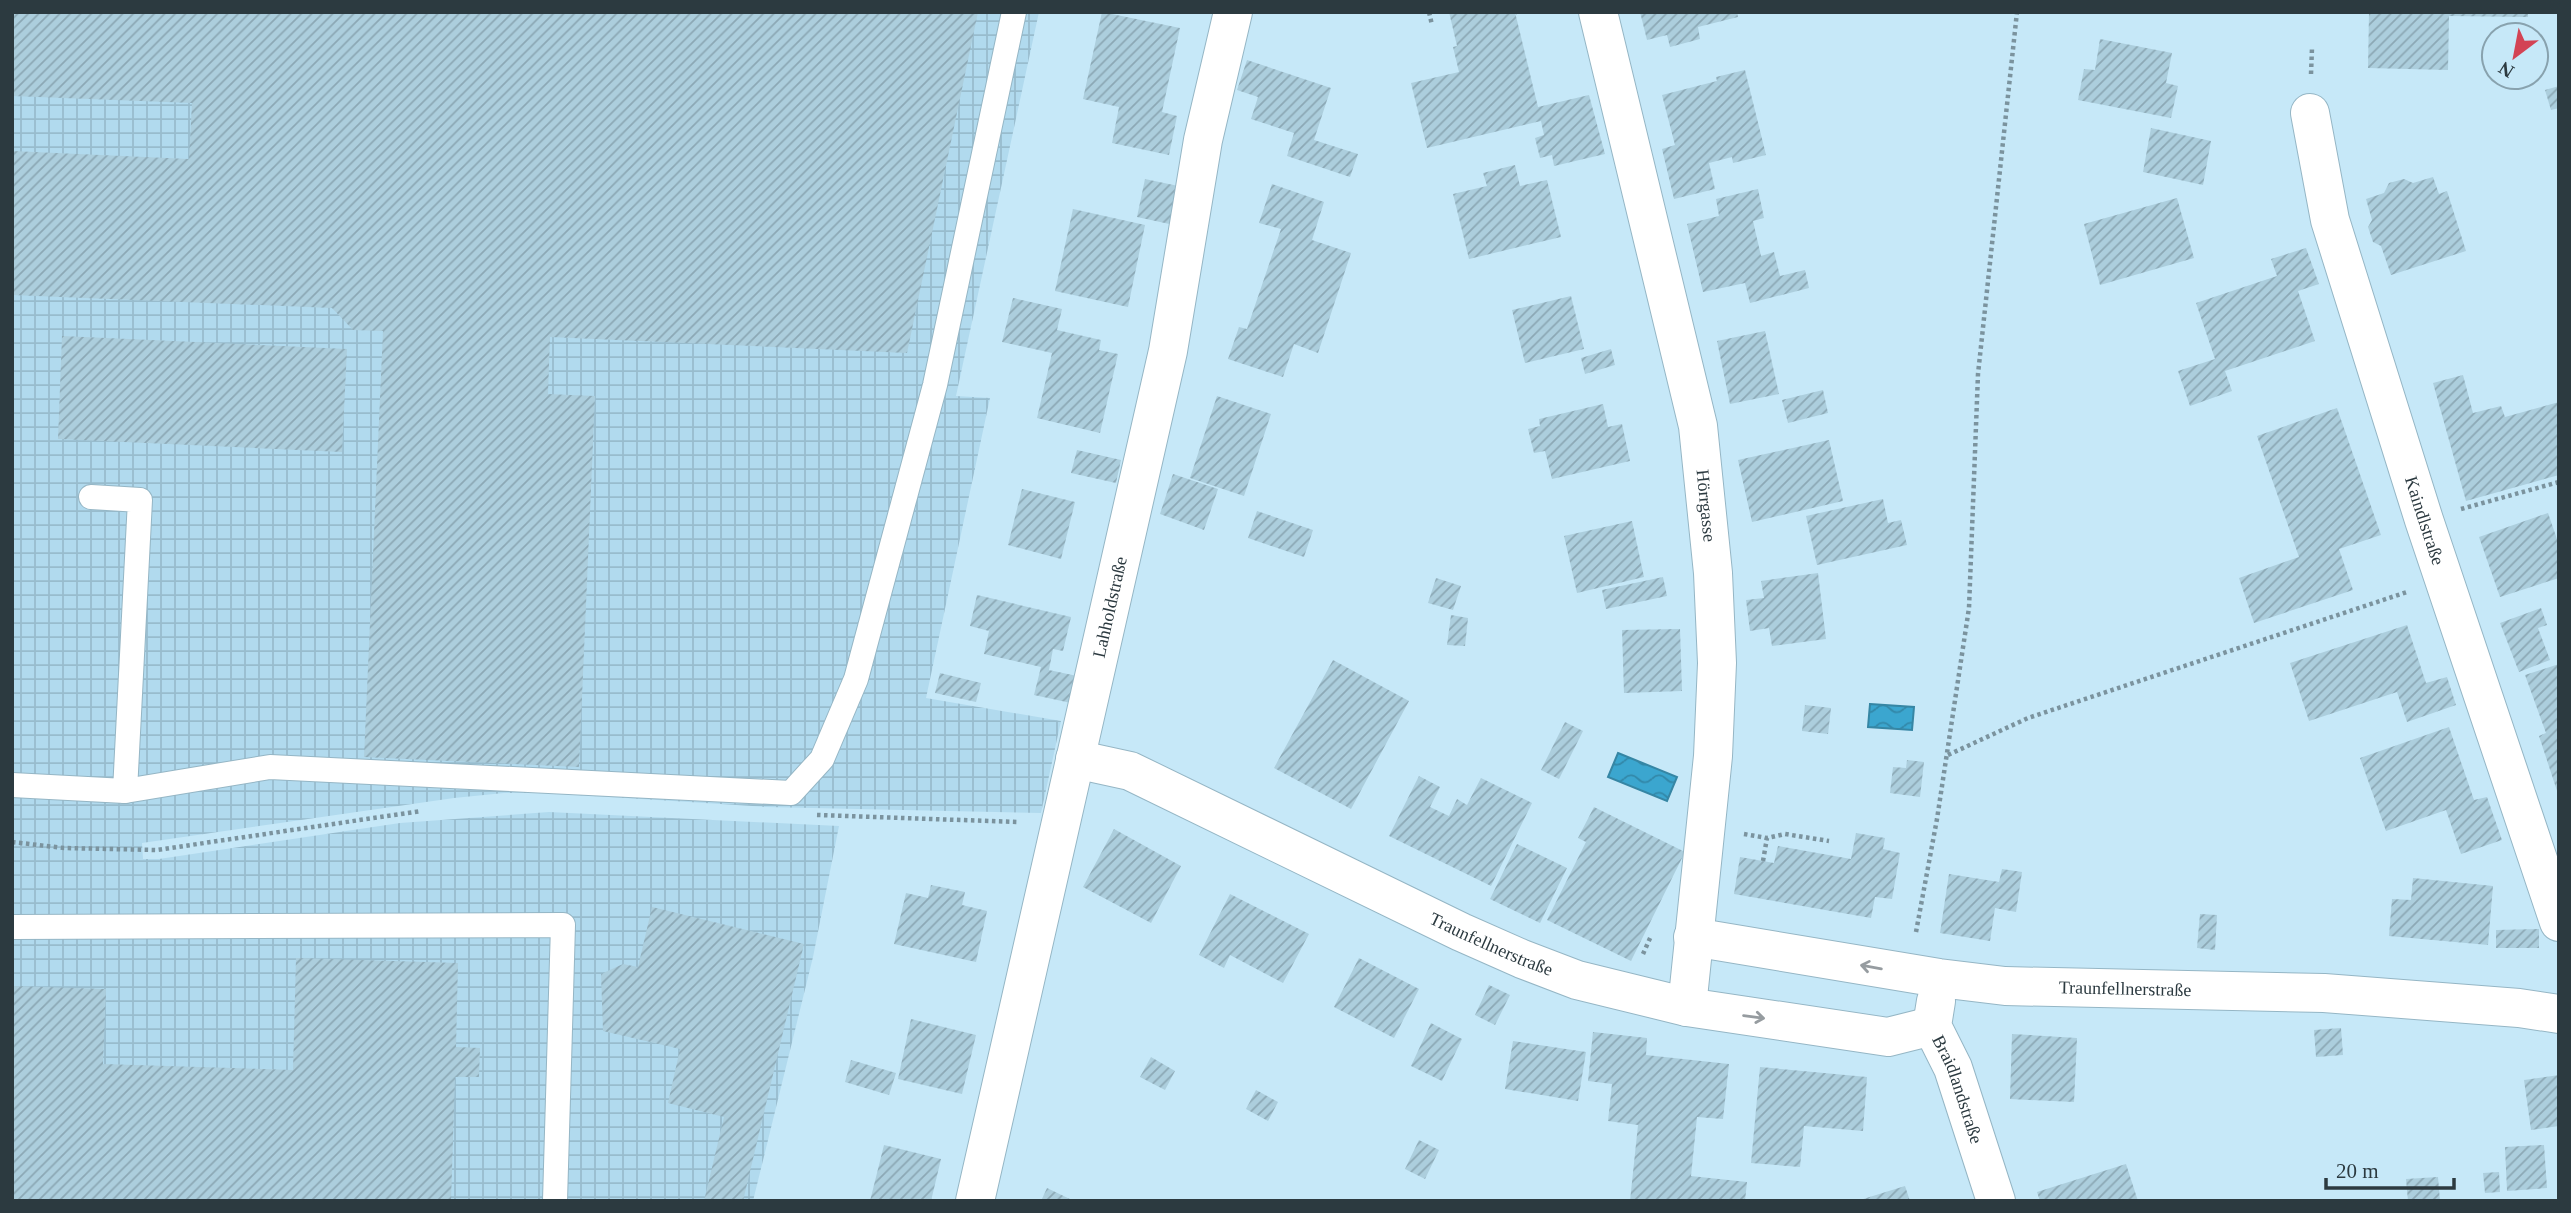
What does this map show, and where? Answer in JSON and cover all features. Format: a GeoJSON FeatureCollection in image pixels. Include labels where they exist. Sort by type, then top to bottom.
{"type":"FeatureCollection","features":[{"type":"Feature","properties":{"kind":"street","name":"Lahholdstraße"},"geometry":{"type":"LineString","coordinates":[[975,1201],[1168,351],[1203,140],[1233,12]]}},
{"type":"Feature","properties":{"kind":"street","name":"Hörrgasse"},"geometry":{"type":"LineString","coordinates":[[1598,12],[1698,426],[1713,573],[1717,663],[1713,756],[1687,1007]]}},
{"type":"Feature","properties":{"kind":"street","name":"Kaindlstraße"},"geometry":{"type":"LineString","coordinates":[[2310,113],[2330,220],[2424,520],[2559,922]]}},
{"type":"Feature","properties":{"kind":"street","name":"Traunfellnerstraße"},"geometry":{"type":"LineString","coordinates":[[1075,759],[1130,771],[1461,932],[1577,980],[1687,1007],[1888,1037],[1932,1026]]}},
{"type":"Feature","properties":{"kind":"street","name":"Traunfellnerstraße"},"geometry":{"type":"LineString","coordinates":[[1693,937],[1939,978],[2005,986],[2324,993],[2519,1008],[2559,1014]]}},
{"type":"Feature","properties":{"kind":"street","name":"Braidlandstraße"},"geometry":{"type":"LineString","coordinates":[[1939,978],[1932,1026],[1953,1068],[1996,1201]]}},
{"type":"Feature","properties":{"kind":"lane"},"geometry":{"type":"LineString","coordinates":[[12,785],[125,791],[270,767],[791,793],[822,759],[856,679],[934,385],[1014,12]]}},
{"type":"Feature","properties":{"kind":"lane"},"geometry":{"type":"LineString","coordinates":[[91,498],[140,500],[125,791]]}},
{"type":"Feature","properties":{"kind":"lane"},"geometry":{"type":"LineString","coordinates":[[12,927],[563,925],[555,1201]]}},
{"type":"Feature","properties":{"kind":"path"},"geometry":{"type":"LineString","coordinates":[[1429,12],[1432,25]]}},
{"type":"Feature","properties":{"kind":"path"},"geometry":{"type":"LineString","coordinates":[[1914,942],[1947,755],[1969,608],[1978,374],[2017,12]]}},
{"type":"Feature","properties":{"kind":"path"},"geometry":{"type":"LineString","coordinates":[[2424,520],[2559,482]]}},
{"type":"Feature","properties":{"kind":"path"},"geometry":{"type":"LineString","coordinates":[[1947,755],[2028,718],[2444,581]]}},
{"type":"Feature","properties":{"kind":"path"},"geometry":{"type":"LineString","coordinates":[[12,842],[64,848],[157,850],[425,811]]}},
{"type":"Feature","properties":{"kind":"path"},"geometry":{"type":"LineString","coordinates":[[806,815],[1061,824]]}},
{"type":"Feature","properties":{"kind":"path"},"geometry":{"type":"LineString","coordinates":[[1705,828],[1767,838],[1785,834],[1829,841]]}},
{"type":"Feature","properties":{"kind":"path"},"geometry":{"type":"LineString","coordinates":[[1763,862],[1767,838]]}},
{"type":"Feature","properties":{"kind":"shaded area"},"geometry":{"type":"Polygon","coordinates":[[[12,12],[1039,12],[956,396],[990,398],[926,698],[1061,721],[1041,813],[766,807],[546,793],[504,793],[142,843],[143,859],[159,859],[400,823],[549,812],[839,826],[813,957],[753,1201],[12,1201],[12,12]]]}},
{"type":"Feature","properties":{"kind":"water"},"geometry":{"type":"Polygon","coordinates":[[[1870,704],[1914,707],[1912,730],[1868,727],[1870,704]]]}},
{"type":"Feature","properties":{"kind":"water"},"geometry":{"type":"Polygon","coordinates":[[[1618,753],[1677,777],[1667,801],[1608,777],[1618,753]]]}},
{"type":"Feature","properties":{"kind":"building"},"geometry":{"type":"Polygon","coordinates":[[[12,12],[978,12],[907,353],[550,337],[548,394],[595,396],[579,767],[364,757],[383,331],[353,330],[332,308],[12,295],[12,151],[189,159],[192,103],[12,96],[12,12]]]}},
{"type":"Feature","properties":{"kind":"building"},"geometry":{"type":"Polygon","coordinates":[[[1102,12],[1180,28],[1162,112],[1177,116],[1169,155],[1112,143],[1119,107],[1083,99],[1102,12]]]}},
{"type":"Feature","properties":{"kind":"building"},"geometry":{"type":"Polygon","coordinates":[[[1449,12],[1515,12],[1538,107],[1589,95],[1605,154],[1554,166],[1552,155],[1540,158],[1535,138],[1544,135],[1541,121],[1427,148],[1411,83],[1459,72],[1453,47],[1457,46],[1449,12]]]}},
{"type":"Feature","properties":{"kind":"building"},"geometry":{"type":"Polygon","coordinates":[[[1640,12],[1737,12],[1738,17],[1698,27],[1700,39],[1670,47],[1667,35],[1647,40],[1640,12]]]}},
{"type":"Feature","properties":{"kind":"building"},"geometry":{"type":"Polygon","coordinates":[[[2369,12],[2528,12],[2528,17],[2449,16],[2448,70],[2368,68],[2369,12]]]}},
{"type":"Feature","properties":{"kind":"building"},"geometry":{"type":"Polygon","coordinates":[[[2100,39],[2172,53],[2166,83],[2178,86],[2171,118],[2078,100],[2084,69],[2095,70],[2100,39]]]}},
{"type":"Feature","properties":{"kind":"building"},"geometry":{"type":"Polygon","coordinates":[[[1247,60],[1331,88],[1314,140],[1358,154],[1350,177],[1287,156],[1294,133],[1251,119],[1258,97],[1237,90],[1247,60]]]}},
{"type":"Feature","properties":{"kind":"building"},"geometry":{"type":"Polygon","coordinates":[[[1745,70],[1766,155],[1733,163],[1732,157],[1709,163],[1715,189],[1674,199],[1662,149],[1675,145],[1662,95],[1717,81],[1716,77],[1745,70]]]}},
{"type":"Feature","properties":{"kind":"building"},"geometry":{"type":"Polygon","coordinates":[[[2559,86],[2559,108],[2551,110],[2545,91],[2550,91],[2550,89],[2559,86]]]}},
{"type":"Feature","properties":{"kind":"building"},"geometry":{"type":"Polygon","coordinates":[[[2151,128],[2211,141],[2203,185],[2143,172],[2151,128]]]}},
{"type":"Feature","properties":{"kind":"building"},"geometry":{"type":"Polygon","coordinates":[[[1515,165],[1520,186],[1547,180],[1561,237],[1469,259],[1453,194],[1487,186],[1483,173],[1515,165]]]}},
{"type":"Feature","properties":{"kind":"building"},"geometry":{"type":"Polygon","coordinates":[[[2433,177],[2439,194],[2447,191],[2466,251],[2391,275],[2381,246],[2373,242],[2368,227],[2372,220],[2366,199],[2384,193],[2389,183],[2404,179],[2413,183],[2433,177]]]}},
{"type":"Feature","properties":{"kind":"building"},"geometry":{"type":"Polygon","coordinates":[[[1145,179],[1183,187],[1174,225],[1137,217],[1145,179]]]}},
{"type":"Feature","properties":{"kind":"building"},"geometry":{"type":"Polygon","coordinates":[[[1272,184],[1324,202],[1312,240],[1351,253],[1318,353],[1294,344],[1283,377],[1228,359],[1239,327],[1247,329],[1281,229],[1259,223],[1272,184]]]}},
{"type":"Feature","properties":{"kind":"building"},"geometry":{"type":"Polygon","coordinates":[[[1758,189],[1764,218],[1753,221],[1761,256],[1774,252],[1780,276],[1805,270],[1809,288],[1750,303],[1745,283],[1703,292],[1687,224],[1719,216],[1716,199],[1758,189]]]}},
{"type":"Feature","properties":{"kind":"building"},"geometry":{"type":"Polygon","coordinates":[[[2177,198],[2194,258],[2100,285],[2084,224],[2177,198]]]}},
{"type":"Feature","properties":{"kind":"building"},"geometry":{"type":"Polygon","coordinates":[[[1073,209],[1145,225],[1128,307],[1055,291],[1073,209]]]}},
{"type":"Feature","properties":{"kind":"building"},"geometry":{"type":"Polygon","coordinates":[[[2306,248],[2319,284],[2298,291],[2315,341],[2225,371],[2232,391],[2190,406],[2178,371],[2215,359],[2196,303],[2277,276],[2271,259],[2306,248]]]}},
{"type":"Feature","properties":{"kind":"building"},"geometry":{"type":"Polygon","coordinates":[[[1571,296],[1584,349],[1525,363],[1512,310],[1571,296]]]}},
{"type":"Feature","properties":{"kind":"building"},"geometry":{"type":"Polygon","coordinates":[[[1013,298],[1062,309],[1057,330],[1101,340],[1099,350],[1118,354],[1100,433],[1037,418],[1052,353],[1002,342],[1013,298]]]}},
{"type":"Feature","properties":{"kind":"building"},"geometry":{"type":"Polygon","coordinates":[[[1765,331],[1779,394],[1730,404],[1717,341],[1765,331]]]}},
{"type":"Feature","properties":{"kind":"building"},"geometry":{"type":"Polygon","coordinates":[[[62,336],[347,349],[342,452],[58,439],[62,336]]]}},
{"type":"Feature","properties":{"kind":"building"},"geometry":{"type":"Polygon","coordinates":[[[1611,349],[1615,365],[1585,374],[1581,358],[1611,349]]]}},
{"type":"Feature","properties":{"kind":"building"},"geometry":{"type":"Polygon","coordinates":[[[2463,375],[2473,413],[2501,406],[2505,417],[2559,402],[2559,475],[2466,501],[2433,383],[2463,375]]]}},
{"type":"Feature","properties":{"kind":"building"},"geometry":{"type":"Polygon","coordinates":[[[1823,390],[1828,413],[1788,423],[1782,400],[1823,390]]]}},
{"type":"Feature","properties":{"kind":"building"},"geometry":{"type":"Polygon","coordinates":[[[1217,396],[1271,414],[1244,496],[1190,478],[1217,396]]]}},
{"type":"Feature","properties":{"kind":"building"},"geometry":{"type":"Polygon","coordinates":[[[1603,404],[1608,427],[1622,424],[1630,461],[1552,479],[1545,451],[1534,453],[1528,429],[1540,426],[1539,419],[1603,404]]]}},
{"type":"Feature","properties":{"kind":"building"},"geometry":{"type":"Polygon","coordinates":[[[2337,408],[2381,535],[2339,549],[2353,590],[2254,623],[2239,578],[2299,557],[2257,436],[2337,408]]]}},
{"type":"Feature","properties":{"kind":"building"},"geometry":{"type":"Polygon","coordinates":[[[1829,440],[1843,501],[1752,522],[1738,460],[1829,440]]]}},
{"type":"Feature","properties":{"kind":"building"},"geometry":{"type":"Polygon","coordinates":[[[1077,450],[1121,460],[1116,483],[1071,473],[1077,450]]]}},
{"type":"Feature","properties":{"kind":"building"},"geometry":{"type":"Polygon","coordinates":[[[1173,474],[1218,489],[1204,530],[1160,514],[1173,474]]]}},
{"type":"Feature","properties":{"kind":"building"},"geometry":{"type":"Polygon","coordinates":[[[1022,489],[1075,502],[1061,559],[1008,545],[1022,489]]]}},
{"type":"Feature","properties":{"kind":"building"},"geometry":{"type":"Polygon","coordinates":[[[1883,499],[1888,523],[1901,520],[1907,545],[1817,565],[1806,516],[1883,499]]]}},
{"type":"Feature","properties":{"kind":"building"},"geometry":{"type":"Polygon","coordinates":[[[1257,511],[1313,530],[1304,557],[1248,538],[1257,511]]]}},
{"type":"Feature","properties":{"kind":"building"},"geometry":{"type":"Polygon","coordinates":[[[2548,513],[2559,545],[2559,578],[2500,597],[2479,537],[2548,513]]]}},
{"type":"Feature","properties":{"kind":"building"},"geometry":{"type":"Polygon","coordinates":[[[1632,521],[1644,577],[1577,593],[1564,536],[1632,521]]]}},
{"type":"Feature","properties":{"kind":"building"},"geometry":{"type":"Polygon","coordinates":[[[1818,573],[1826,639],[1772,646],[1769,628],[1750,631],[1746,600],[1764,598],[1761,581],[1818,573]]]}},
{"type":"Feature","properties":{"kind":"building"},"geometry":{"type":"Polygon","coordinates":[[[1663,577],[1667,596],[1606,609],[1602,590],[1663,577]]]}},
{"type":"Feature","properties":{"kind":"building"},"geometry":{"type":"Polygon","coordinates":[[[1436,578],[1461,586],[1453,610],[1428,603],[1436,578]]]}},
{"type":"Feature","properties":{"kind":"building"},"geometry":{"type":"Polygon","coordinates":[[[977,595],[1071,617],[1063,651],[1053,649],[1049,670],[1077,676],[1071,703],[1034,695],[1041,667],[984,654],[989,631],[970,626],[977,595]]]}},
{"type":"Feature","properties":{"kind":"building"},"geometry":{"type":"Polygon","coordinates":[[[2541,608],[2547,625],[2538,628],[2550,660],[2519,672],[2500,623],[2541,608]]]}},
{"type":"Feature","properties":{"kind":"building"},"geometry":{"type":"Polygon","coordinates":[[[1451,615],[1468,618],[1465,646],[1447,645],[1451,615]]]}},
{"type":"Feature","properties":{"kind":"building"},"geometry":{"type":"Polygon","coordinates":[[[2407,625],[2426,683],[2447,677],[2456,705],[2407,722],[2397,692],[2309,721],[2290,663],[2407,625]]]}},
{"type":"Feature","properties":{"kind":"building"},"geometry":{"type":"Polygon","coordinates":[[[1680,629],[1682,691],[1624,693],[1622,630],[1680,629]]]}},
{"type":"Feature","properties":{"kind":"building"},"geometry":{"type":"Polygon","coordinates":[[[1333,660],[1409,701],[1351,809],[1274,768],[1333,660]]]}},
{"type":"Feature","properties":{"kind":"building"},"geometry":{"type":"Polygon","coordinates":[[[2559,664],[2558,794],[2539,736],[2546,733],[2525,675],[2559,664]]]}},
{"type":"Feature","properties":{"kind":"building"},"geometry":{"type":"Polygon","coordinates":[[[940,673],[981,683],[976,702],[935,693],[940,673]]]}},
{"type":"Feature","properties":{"kind":"building"},"geometry":{"type":"Polygon","coordinates":[[[1805,705],[1831,708],[1828,734],[1802,731],[1805,705]]]}},
{"type":"Feature","properties":{"kind":"building"},"geometry":{"type":"Polygon","coordinates":[[[1565,722],[1583,731],[1559,779],[1541,770],[1565,722]]]}},
{"type":"Feature","properties":{"kind":"building"},"geometry":{"type":"Polygon","coordinates":[[[2449,727],[2474,800],[2487,797],[2502,840],[2461,854],[2446,810],[2386,831],[2360,758],[2449,727]]]}},
{"type":"Feature","properties":{"kind":"building"},"geometry":{"type":"Polygon","coordinates":[[[1907,760],[1924,762],[1920,797],[1890,793],[1893,767],[1906,768],[1907,760]]]}},
{"type":"Feature","properties":{"kind":"building"},"geometry":{"type":"Polygon","coordinates":[[[1419,776],[1440,787],[1430,807],[1449,816],[1457,799],[1467,805],[1481,778],[1532,803],[1491,886],[1389,836],[1419,776]]]}},
{"type":"Feature","properties":{"kind":"building"},"geometry":{"type":"Polygon","coordinates":[[[1594,807],[1685,852],[1631,961],[1547,920],[1586,842],[1578,838],[1594,807]]]}},
{"type":"Feature","properties":{"kind":"building"},"geometry":{"type":"Polygon","coordinates":[[[1114,829],[1181,866],[1151,923],[1083,887],[1114,829]]]}},
{"type":"Feature","properties":{"kind":"building"},"geometry":{"type":"Polygon","coordinates":[[[1856,833],[1885,838],[1883,849],[1900,853],[1892,899],[1875,897],[1871,918],[1734,894],[1740,857],[1774,863],[1778,846],[1851,859],[1856,833]]]}},
{"type":"Feature","properties":{"kind":"building"},"geometry":{"type":"Polygon","coordinates":[[[1517,844],[1567,868],[1540,923],[1490,899],[1517,844]]]}},
{"type":"Feature","properties":{"kind":"building"},"geometry":{"type":"Polygon","coordinates":[[[2002,869],[2022,872],[2016,912],[1995,908],[1990,941],[1940,933],[1949,874],[1999,882],[2002,869]]]}},
{"type":"Feature","properties":{"kind":"building"},"geometry":{"type":"Polygon","coordinates":[[[2413,878],[2493,886],[2488,945],[2389,936],[2392,899],[2411,900],[2413,878]]]}},
{"type":"Feature","properties":{"kind":"building"},"geometry":{"type":"Polygon","coordinates":[[[931,885],[965,892],[962,905],[987,911],[976,962],[894,944],[906,893],[928,898],[931,885]]]}},
{"type":"Feature","properties":{"kind":"building"},"geometry":{"type":"Polygon","coordinates":[[[1230,894],[1309,934],[1283,983],[1230,955],[1224,968],[1199,955],[1230,894]]]}},
{"type":"Feature","properties":{"kind":"building"},"geometry":{"type":"Polygon","coordinates":[[[652,907],[804,944],[743,1201],[704,1201],[724,1117],[668,1103],[680,1049],[603,1031],[601,974],[623,964],[638,967],[652,907]]]}},
{"type":"Feature","properties":{"kind":"building"},"geometry":{"type":"Polygon","coordinates":[[[2200,914],[2217,915],[2215,950],[2197,948],[2200,914]]]}},
{"type":"Feature","properties":{"kind":"building"},"geometry":{"type":"Polygon","coordinates":[[[2539,929],[2539,948],[2496,948],[2496,930],[2539,929]]]}},
{"type":"Feature","properties":{"kind":"building"},"geometry":{"type":"Polygon","coordinates":[[[296,958],[458,963],[456,1047],[480,1048],[479,1077],[455,1077],[451,1201],[12,1201],[12,986],[106,989],[103,1064],[293,1070],[296,958]]]}},
{"type":"Feature","properties":{"kind":"building"},"geometry":{"type":"Polygon","coordinates":[[[1359,958],[1419,989],[1394,1038],[1334,1007],[1359,958]]]}},
{"type":"Feature","properties":{"kind":"building"},"geometry":{"type":"Polygon","coordinates":[[[1489,985],[1510,995],[1495,1025],[1475,1015],[1489,985]]]}},
{"type":"Feature","properties":{"kind":"building"},"geometry":{"type":"Polygon","coordinates":[[[911,1019],[976,1035],[962,1094],[898,1079],[911,1019]]]}},
{"type":"Feature","properties":{"kind":"building"},"geometry":{"type":"Polygon","coordinates":[[[1431,1023],[1462,1039],[1442,1081],[1411,1066],[1431,1023]]]}},
{"type":"Feature","properties":{"kind":"building"},"geometry":{"type":"Polygon","coordinates":[[[2341,1028],[2343,1055],[2316,1057],[2314,1030],[2341,1028]]]}},
{"type":"Feature","properties":{"kind":"building"},"geometry":{"type":"Polygon","coordinates":[[[1593,1032],[1647,1038],[1646,1055],[1729,1064],[1723,1119],[1697,1117],[1691,1176],[1747,1182],[1745,1201],[1630,1201],[1638,1125],[1608,1121],[1612,1084],[1588,1081],[1593,1032]]]}},
{"type":"Feature","properties":{"kind":"building"},"geometry":{"type":"Polygon","coordinates":[[[2012,1034],[2077,1038],[2074,1102],[2010,1099],[2012,1034]]]}},
{"type":"Feature","properties":{"kind":"building"},"geometry":{"type":"Polygon","coordinates":[[[1513,1041],[1586,1052],[1578,1101],[1505,1089],[1513,1041]]]}},
{"type":"Feature","properties":{"kind":"building"},"geometry":{"type":"Polygon","coordinates":[[[1151,1057],[1175,1071],[1165,1090],[1140,1077],[1151,1057]]]}},
{"type":"Feature","properties":{"kind":"building"},"geometry":{"type":"Polygon","coordinates":[[[851,1060],[896,1073],[889,1095],[845,1082],[851,1060]]]}},
{"type":"Feature","properties":{"kind":"building"},"geometry":{"type":"Polygon","coordinates":[[[1760,1067],[1867,1077],[1863,1131],[1804,1126],[1800,1167],[1751,1163],[1760,1067]]]}},
{"type":"Feature","properties":{"kind":"building"},"geometry":{"type":"Polygon","coordinates":[[[2559,1075],[2559,1126],[2531,1130],[2524,1080],[2559,1075]]]}},
{"type":"Feature","properties":{"kind":"building"},"geometry":{"type":"Polygon","coordinates":[[[1256,1090],[1278,1102],[1268,1121],[1246,1109],[1256,1090]]]}},
{"type":"Feature","properties":{"kind":"building"},"geometry":{"type":"Polygon","coordinates":[[[1419,1140],[1439,1150],[1425,1179],[1405,1169],[1419,1140]]]}},
{"type":"Feature","properties":{"kind":"building"},"geometry":{"type":"Polygon","coordinates":[[[884,1145],[941,1159],[931,1201],[870,1201],[884,1145]]]}},
{"type":"Feature","properties":{"kind":"building"},"geometry":{"type":"Polygon","coordinates":[[[2544,1145],[2547,1188],[2507,1191],[2505,1147],[2544,1145]]]}},
{"type":"Feature","properties":{"kind":"building"},"geometry":{"type":"Polygon","coordinates":[[[2126,1164],[2138,1201],[2040,1201],[2037,1192],[2126,1164]]]}},
{"type":"Feature","properties":{"kind":"building"},"geometry":{"type":"Polygon","coordinates":[[[2499,1172],[2500,1192],[2485,1193],[2483,1173],[2499,1172]]]}},
{"type":"Feature","properties":{"kind":"building"},"geometry":{"type":"Polygon","coordinates":[[[2438,1177],[2440,1201],[2408,1201],[2406,1179],[2438,1177]]]}},
{"type":"Feature","properties":{"kind":"building"},"geometry":{"type":"Polygon","coordinates":[[[1905,1186],[1910,1201],[1860,1201],[1860,1200],[1905,1186]]]}},
{"type":"Feature","properties":{"kind":"building"},"geometry":{"type":"Polygon","coordinates":[[[1047,1188],[1074,1201],[1041,1201],[1047,1188]]]}}]}
